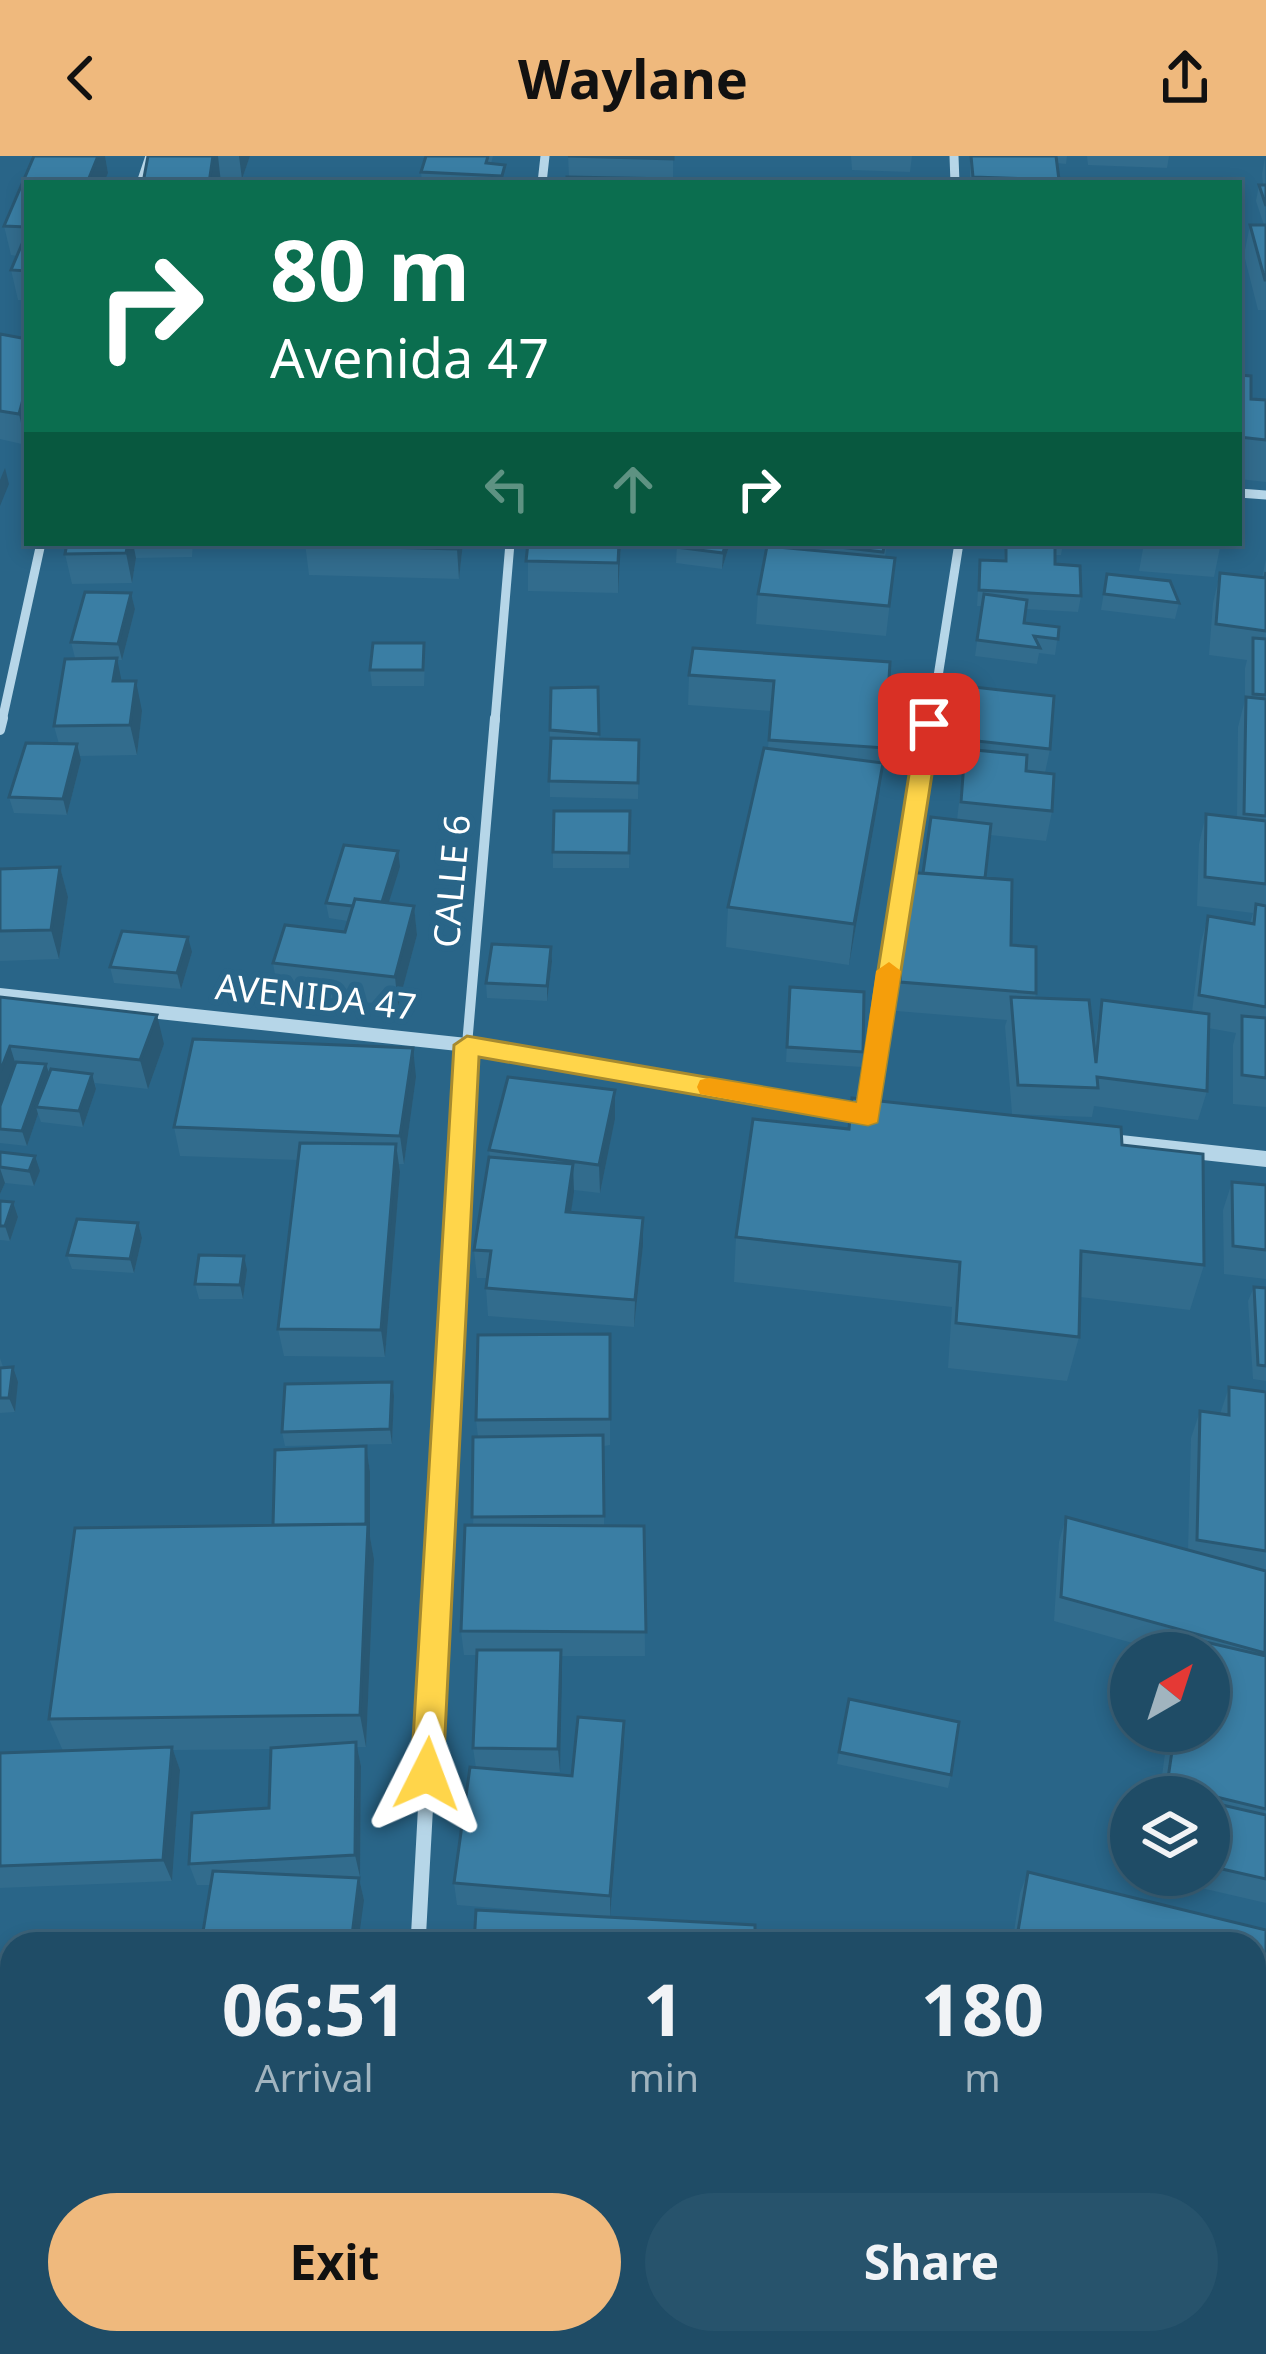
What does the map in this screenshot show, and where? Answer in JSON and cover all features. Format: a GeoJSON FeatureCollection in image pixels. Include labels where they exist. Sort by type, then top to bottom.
{"type":"FeatureCollection","features":[{"type":"Feature","properties":{"kind":"street"},"geometry":{"type":"LineString","coordinates":[[0,730],[40,546]]}},
{"type":"Feature","properties":{"kind":"street","name":"CALLE 6"},"geometry":{"type":"LineString","coordinates":[[419,1932],[467,1045],[510,546]]}},
{"type":"Feature","properties":{"kind":"street"},"geometry":{"type":"LineString","coordinates":[[868,1115],[959,546]]}},
{"type":"Feature","properties":{"kind":"street","name":"AVENIDA 47"},"geometry":{"type":"LineString","coordinates":[[0,994],[467,1045],[891,1118]]}},
{"type":"Feature","properties":{"kind":"street"},"geometry":{"type":"LineString","coordinates":[[1079,1138],[1266,1159]]}},
{"type":"Feature","properties":{"kind":"building"},"geometry":{"type":"Polygon","coordinates":[[[34,156],[98,156],[88,180],[24,180],[24,227],[4,226],[34,156]]]}},
{"type":"Feature","properties":{"kind":"building"},"geometry":{"type":"Polygon","coordinates":[[[148,156],[213,156],[209,180],[144,180],[148,156]]]}},
{"type":"Feature","properties":{"kind":"building"},"geometry":{"type":"Polygon","coordinates":[[[426,156],[488,156],[486,163],[505,165],[502,176],[421,172],[426,156]]]}},
{"type":"Feature","properties":{"kind":"building"},"geometry":{"type":"Polygon","coordinates":[[[568,156],[673,156],[673,159],[568,156]]]}},
{"type":"Feature","properties":{"kind":"building"},"geometry":{"type":"Polygon","coordinates":[[[971,156],[1056,156],[1059,180],[973,177],[971,156]]]}},
{"type":"Feature","properties":{"kind":"building"},"geometry":{"type":"Polygon","coordinates":[[[567,177],[672,179],[672,180],[567,177]]]}},
{"type":"Feature","properties":{"kind":"building"},"geometry":{"type":"Polygon","coordinates":[[[1250,225],[1266,225],[1266,280],[1265,280],[1250,225]]]}},
{"type":"Feature","properties":{"kind":"building"},"geometry":{"type":"Polygon","coordinates":[[[24,239],[24,271],[11,270],[24,239]]]}},
{"type":"Feature","properties":{"kind":"building"},"geometry":{"type":"Polygon","coordinates":[[[0,334],[24,338],[24,396],[19,414],[0,411],[0,334]]]}},
{"type":"Feature","properties":{"kind":"building"},"geometry":{"type":"Polygon","coordinates":[[[1242,375],[1251,376],[1251,399],[1266,400],[1266,440],[1242,437],[1242,375]]]}},
{"type":"Feature","properties":{"kind":"building"},"geometry":{"type":"Polygon","coordinates":[[[66,546],[127,546],[126,553],[65,554],[66,546]]]}},
{"type":"Feature","properties":{"kind":"building"},"geometry":{"type":"Polygon","coordinates":[[[343,546],[458,546],[457,549],[343,546]]]}},
{"type":"Feature","properties":{"kind":"building"},"geometry":{"type":"Polygon","coordinates":[[[528,546],[619,546],[618,563],[526,561],[528,546]]]}},
{"type":"Feature","properties":{"kind":"building"},"geometry":{"type":"Polygon","coordinates":[[[676,546],[725,546],[723,553],[676,546]]]}},
{"type":"Feature","properties":{"kind":"building"},"geometry":{"type":"Polygon","coordinates":[[[767,546],[895,558],[889,606],[758,594],[767,546]]]}},
{"type":"Feature","properties":{"kind":"building"},"geometry":{"type":"Polygon","coordinates":[[[831,546],[884,546],[883,552],[831,546]]]}},
{"type":"Feature","properties":{"kind":"building"},"geometry":{"type":"Polygon","coordinates":[[[1006,546],[1055,546],[1055,564],[1080,566],[1081,596],[979,590],[980,560],[1006,561],[1006,546]]]}},
{"type":"Feature","properties":{"kind":"building"},"geometry":{"type":"Polygon","coordinates":[[[1266,572],[1266,631],[1216,624],[1220,573],[1265,578],[1266,572]]]}},
{"type":"Feature","properties":{"kind":"building"},"geometry":{"type":"Polygon","coordinates":[[[1107,574],[1170,581],[1179,603],[1104,594],[1107,574]]]}},
{"type":"Feature","properties":{"kind":"building"},"geometry":{"type":"Polygon","coordinates":[[[85,592],[131,593],[118,644],[71,642],[85,592]]]}},
{"type":"Feature","properties":{"kind":"building"},"geometry":{"type":"Polygon","coordinates":[[[984,594],[1027,600],[1024,623],[1059,627],[1058,639],[1034,636],[1040,648],[977,640],[984,594]]]}},
{"type":"Feature","properties":{"kind":"building"},"geometry":{"type":"Polygon","coordinates":[[[1253,638],[1266,639],[1266,695],[1253,694],[1253,638]]]}},
{"type":"Feature","properties":{"kind":"building"},"geometry":{"type":"Polygon","coordinates":[[[373,643],[424,643],[423,670],[370,670],[373,643]]]}},
{"type":"Feature","properties":{"kind":"building"},"geometry":{"type":"Polygon","coordinates":[[[693,648],[890,662],[885,748],[769,740],[774,681],[689,675],[693,648]]]}},
{"type":"Feature","properties":{"kind":"building"},"geometry":{"type":"Polygon","coordinates":[[[117,658],[113,681],[136,681],[130,725],[54,726],[65,659],[117,658]]]}},
{"type":"Feature","properties":{"kind":"building"},"geometry":{"type":"Polygon","coordinates":[[[956,685],[1054,696],[1050,749],[950,738],[956,685]]]}},
{"type":"Feature","properties":{"kind":"building"},"geometry":{"type":"Polygon","coordinates":[[[598,687],[599,734],[550,730],[551,688],[598,687]]]}},
{"type":"Feature","properties":{"kind":"building"},"geometry":{"type":"Polygon","coordinates":[[[1246,697],[1266,699],[1266,816],[1244,814],[1246,697]]]}},
{"type":"Feature","properties":{"kind":"building"},"geometry":{"type":"Polygon","coordinates":[[[551,738],[639,740],[638,783],[549,781],[551,738]]]}},
{"type":"Feature","properties":{"kind":"building"},"geometry":{"type":"Polygon","coordinates":[[[26,743],[77,744],[63,799],[9,797],[26,743]]]}},
{"type":"Feature","properties":{"kind":"building"},"geometry":{"type":"Polygon","coordinates":[[[764,748],[883,763],[854,924],[728,907],[764,748]]]}},
{"type":"Feature","properties":{"kind":"building"},"geometry":{"type":"Polygon","coordinates":[[[965,749],[1027,755],[1026,771],[1054,774],[1052,811],[961,802],[965,749]]]}},
{"type":"Feature","properties":{"kind":"building"},"geometry":{"type":"Polygon","coordinates":[[[554,811],[630,811],[629,853],[553,852],[554,811]]]}},
{"type":"Feature","properties":{"kind":"building"},"geometry":{"type":"Polygon","coordinates":[[[1206,814],[1266,821],[1266,884],[1205,877],[1206,814]]]}},
{"type":"Feature","properties":{"kind":"building"},"geometry":{"type":"Polygon","coordinates":[[[931,817],[991,824],[985,878],[923,873],[931,817]]]}},
{"type":"Feature","properties":{"kind":"building"},"geometry":{"type":"Polygon","coordinates":[[[344,845],[398,851],[382,902],[326,903],[344,845]]]}},
{"type":"Feature","properties":{"kind":"building"},"geometry":{"type":"Polygon","coordinates":[[[60,867],[51,930],[0,931],[0,869],[60,867]]]}},
{"type":"Feature","properties":{"kind":"building"},"geometry":{"type":"Polygon","coordinates":[[[905,872],[1012,880],[1011,945],[1036,947],[1036,993],[900,982],[905,872]]]}},
{"type":"Feature","properties":{"kind":"building"},"geometry":{"type":"Polygon","coordinates":[[[355,899],[414,906],[395,977],[273,963],[285,925],[345,932],[355,899]]]}},
{"type":"Feature","properties":{"kind":"building"},"geometry":{"type":"Polygon","coordinates":[[[1256,904],[1266,906],[1266,1007],[1199,995],[1208,916],[1254,924],[1256,904]]]}},
{"type":"Feature","properties":{"kind":"building"},"geometry":{"type":"Polygon","coordinates":[[[122,931],[188,937],[177,973],[110,967],[122,931]]]}},
{"type":"Feature","properties":{"kind":"building"},"geometry":{"type":"Polygon","coordinates":[[[492,944],[551,947],[547,986],[486,983],[492,944]]]}},
{"type":"Feature","properties":{"kind":"building"},"geometry":{"type":"Polygon","coordinates":[[[790,987],[864,992],[863,1052],[787,1047],[790,987]]]}},
{"type":"Feature","properties":{"kind":"building"},"geometry":{"type":"Polygon","coordinates":[[[0,997],[157,1015],[140,1060],[10,1046],[0,1072],[0,997]]]}},
{"type":"Feature","properties":{"kind":"building"},"geometry":{"type":"Polygon","coordinates":[[[1011,997],[1089,1000],[1096,1063],[1102,1000],[1209,1014],[1207,1091],[1097,1077],[1098,1088],[1018,1085],[1011,997]]]}},
{"type":"Feature","properties":{"kind":"building"},"geometry":{"type":"Polygon","coordinates":[[[1242,1016],[1266,1018],[1266,1078],[1242,1075],[1242,1016]]]}},
{"type":"Feature","properties":{"kind":"building"},"geometry":{"type":"Polygon","coordinates":[[[193,1039],[413,1048],[400,1136],[174,1127],[193,1039]]]}},
{"type":"Feature","properties":{"kind":"building"},"geometry":{"type":"Polygon","coordinates":[[[16,1062],[46,1064],[22,1131],[0,1129],[0,1106],[16,1062]]]}},
{"type":"Feature","properties":{"kind":"building"},"geometry":{"type":"Polygon","coordinates":[[[51,1069],[92,1074],[79,1111],[36,1107],[51,1069]]]}},
{"type":"Feature","properties":{"kind":"building"},"geometry":{"type":"Polygon","coordinates":[[[508,1077],[615,1090],[599,1165],[489,1150],[508,1077]]]}},
{"type":"Feature","properties":{"kind":"building"},"geometry":{"type":"Polygon","coordinates":[[[852,1098],[1121,1127],[1122,1145],[1203,1154],[1204,1265],[1081,1251],[1079,1337],[956,1323],[960,1262],[736,1237],[753,1119],[849,1129],[852,1098]]]}},
{"type":"Feature","properties":{"kind":"building"},"geometry":{"type":"Polygon","coordinates":[[[300,1143],[396,1144],[381,1330],[278,1329],[300,1143]]]}},
{"type":"Feature","properties":{"kind":"building"},"geometry":{"type":"Polygon","coordinates":[[[0,1152],[35,1156],[29,1171],[0,1167],[0,1152]]]}},
{"type":"Feature","properties":{"kind":"building"},"geometry":{"type":"Polygon","coordinates":[[[489,1157],[573,1164],[566,1212],[643,1218],[635,1300],[486,1288],[491,1251],[474,1250],[489,1157]]]}},
{"type":"Feature","properties":{"kind":"building"},"geometry":{"type":"Polygon","coordinates":[[[1232,1182],[1266,1185],[1266,1250],[1233,1246],[1232,1182]]]}},
{"type":"Feature","properties":{"kind":"building"},"geometry":{"type":"Polygon","coordinates":[[[0,1201],[13,1202],[5,1226],[0,1226],[0,1201]]]}},
{"type":"Feature","properties":{"kind":"building"},"geometry":{"type":"Polygon","coordinates":[[[77,1219],[138,1223],[130,1259],[67,1255],[77,1219]]]}},
{"type":"Feature","properties":{"kind":"building"},"geometry":{"type":"Polygon","coordinates":[[[199,1255],[244,1256],[240,1285],[195,1284],[199,1255]]]}},
{"type":"Feature","properties":{"kind":"building"},"geometry":{"type":"Polygon","coordinates":[[[1254,1287],[1266,1288],[1266,1366],[1258,1365],[1254,1287]]]}},
{"type":"Feature","properties":{"kind":"building"},"geometry":{"type":"Polygon","coordinates":[[[610,1334],[610,1419],[476,1420],[478,1335],[610,1334]]]}},
{"type":"Feature","properties":{"kind":"building"},"geometry":{"type":"Polygon","coordinates":[[[13,1367],[9,1398],[0,1398],[0,1368],[13,1367]]]}},
{"type":"Feature","properties":{"kind":"building"},"geometry":{"type":"Polygon","coordinates":[[[392,1382],[390,1429],[282,1432],[285,1384],[392,1382]]]}},
{"type":"Feature","properties":{"kind":"building"},"geometry":{"type":"Polygon","coordinates":[[[1229,1387],[1266,1392],[1266,1551],[1197,1540],[1200,1411],[1229,1415],[1229,1387]]]}},
{"type":"Feature","properties":{"kind":"building"},"geometry":{"type":"Polygon","coordinates":[[[603,1435],[604,1516],[472,1517],[473,1437],[603,1435]]]}},
{"type":"Feature","properties":{"kind":"building"},"geometry":{"type":"Polygon","coordinates":[[[366,1446],[366,1524],[273,1525],[275,1450],[366,1446]]]}},
{"type":"Feature","properties":{"kind":"building"},"geometry":{"type":"Polygon","coordinates":[[[1066,1517],[1266,1571],[1265,1653],[1230,1643],[1230,1632],[1188,1632],[1061,1597],[1066,1517]]]}},
{"type":"Feature","properties":{"kind":"building"},"geometry":{"type":"Polygon","coordinates":[[[368,1524],[360,1715],[49,1719],[75,1528],[368,1524]]]}},
{"type":"Feature","properties":{"kind":"building"},"geometry":{"type":"Polygon","coordinates":[[[465,1525],[644,1526],[646,1632],[461,1631],[465,1525]]]}},
{"type":"Feature","properties":{"kind":"building"},"geometry":{"type":"Polygon","coordinates":[[[1230,1648],[1266,1656],[1266,1809],[1230,1800],[1230,1776],[1168,1776],[1172,1752],[1230,1752],[1230,1648]]]}},
{"type":"Feature","properties":{"kind":"building"},"geometry":{"type":"Polygon","coordinates":[[[477,1650],[561,1650],[558,1749],[473,1748],[477,1650]]]}},
{"type":"Feature","properties":{"kind":"building"},"geometry":{"type":"Polygon","coordinates":[[[849,1699],[959,1722],[951,1775],[839,1752],[849,1699]]]}},
{"type":"Feature","properties":{"kind":"building"},"geometry":{"type":"Polygon","coordinates":[[[578,1717],[624,1721],[610,1896],[454,1883],[470,1767],[572,1776],[578,1717]]]}},
{"type":"Feature","properties":{"kind":"building"},"geometry":{"type":"Polygon","coordinates":[[[356,1742],[355,1855],[189,1864],[192,1813],[269,1808],[271,1748],[356,1742]]]}},
{"type":"Feature","properties":{"kind":"building"},"geometry":{"type":"Polygon","coordinates":[[[172,1747],[163,1860],[0,1866],[0,1753],[172,1747]]]}},
{"type":"Feature","properties":{"kind":"building"},"geometry":{"type":"Polygon","coordinates":[[[1230,1807],[1266,1815],[1266,1879],[1230,1871],[1230,1807]]]}},
{"type":"Feature","properties":{"kind":"building"},"geometry":{"type":"Polygon","coordinates":[[[213,1871],[359,1878],[352,1932],[203,1932],[213,1871]]]}},
{"type":"Feature","properties":{"kind":"building"},"geometry":{"type":"Polygon","coordinates":[[[1028,1872],[1266,1932],[1018,1932],[1028,1872]]]}},
{"type":"Feature","properties":{"kind":"building"},"geometry":{"type":"Polygon","coordinates":[[[476,1910],[755,1925],[755,1932],[475,1932],[476,1910]]]}},
{"type":"Feature","properties":{"kind":"slow traffic"},"geometry":{"type":"LineString","coordinates":[[709,1087],[868,1115],[889,971]]}},
{"type":"Feature","properties":{"kind":"route"},"geometry":{"type":"LineString","coordinates":[[427,1774],[467,1045],[868,1115],[929,724]]}}]}
